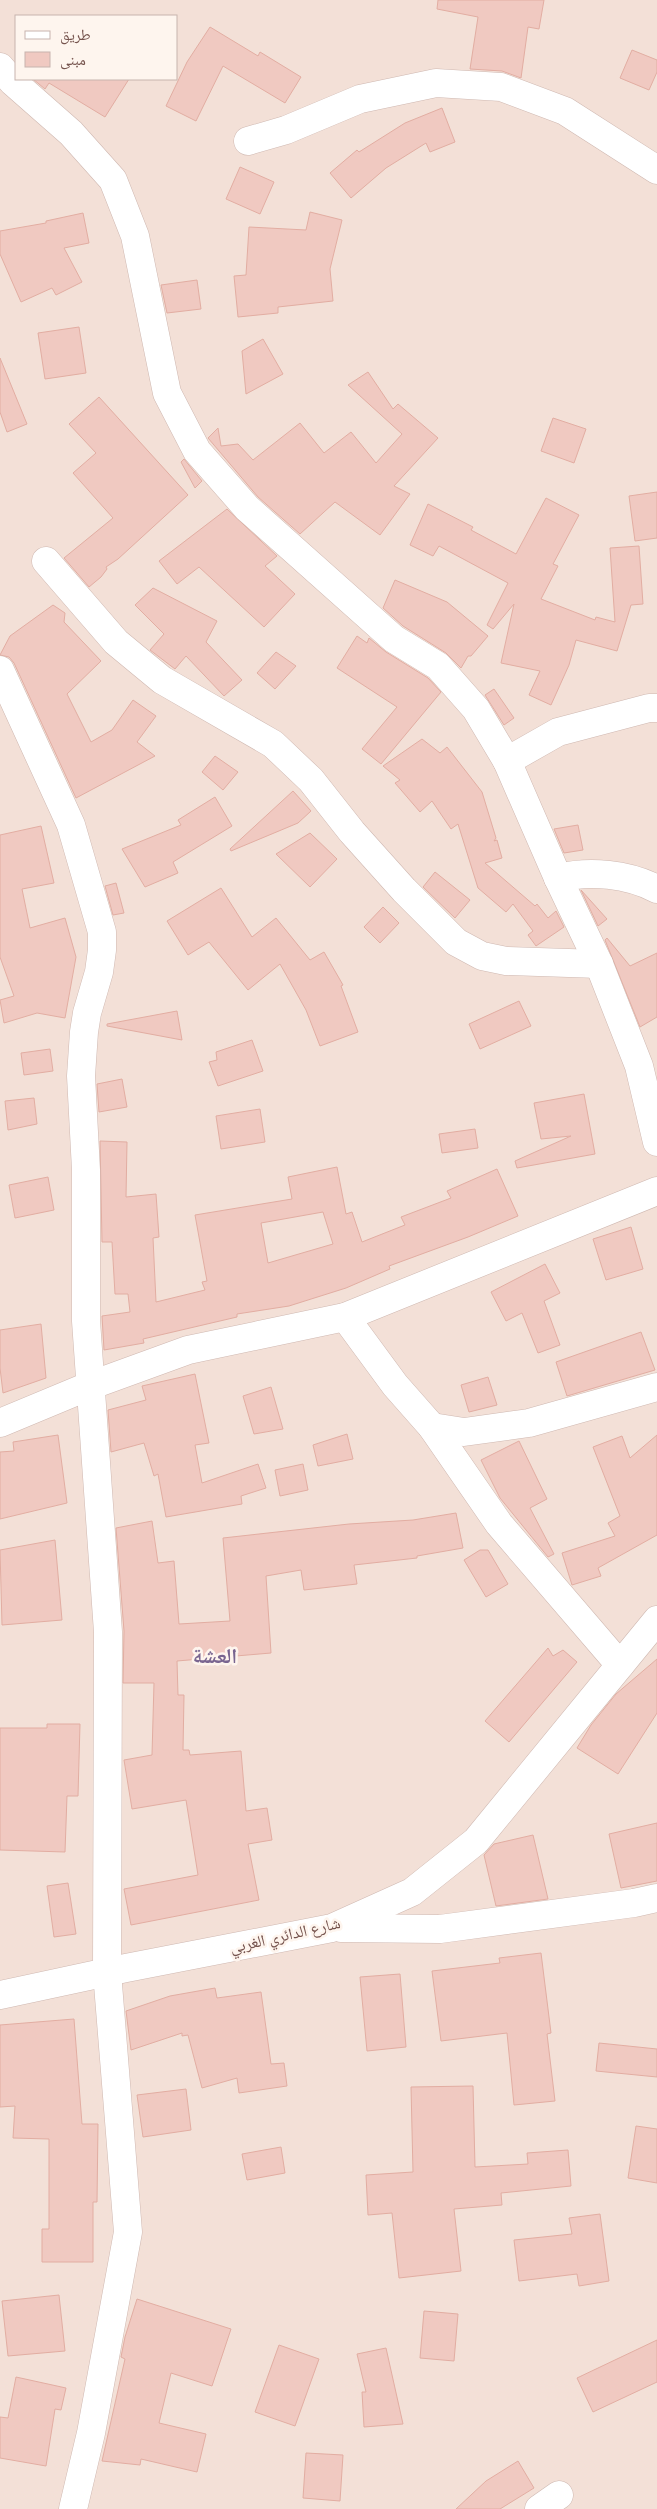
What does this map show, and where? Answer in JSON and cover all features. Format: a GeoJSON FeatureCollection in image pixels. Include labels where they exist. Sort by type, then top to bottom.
{"type":"FeatureCollection","features":[{"type":"Feature","properties":{"kind":"street"},"geometry":{"type":"LineString","coordinates":[[0,67],[13,82],[70,133],[113,180],[134,236],[167,393],[197,451],[247,508],[327,582],[394,639],[438,666],[476,709],[507,761],[558,878],[599,964],[640,1066],[657,1142]]}},
{"type":"Feature","properties":{"kind":"street"},"geometry":{"type":"LineString","coordinates":[[248,141],[286,130],[360,99],[436,83],[501,87],[565,111],[657,170]]}},
{"type":"Feature","properties":{"kind":"street"},"geometry":{"type":"LineString","coordinates":[[46,561],[116,642],[155,674],[279,750],[311,780],[352,832],[404,890],[456,942],[482,956],[506,961],[599,964]]}},
{"type":"Feature","properties":{"kind":"street"},"geometry":{"type":"LineString","coordinates":[[0,670],[71,825],[102,932],[99,972],[87,1013],[84,1032],[81,1076],[86,1170],[86,1321],[89,1386],[108,1632],[106,1972],[128,2232],[92,2433],[73,2509]]}},
{"type":"Feature","properties":{"kind":"street"},"geometry":{"type":"LineString","coordinates":[[507,761],[558,732],[657,708]]}},
{"type":"Feature","properties":{"kind":"street"},"geometry":{"type":"LineString","coordinates":[[558,878],[572,875],[617,876],[657,889]]}},
{"type":"Feature","properties":{"kind":"street"},"geometry":{"type":"LineString","coordinates":[[0,1423],[89,1386],[188,1350],[345,1317],[657,1192]]}},
{"type":"Feature","properties":{"kind":"street"},"geometry":{"type":"LineString","coordinates":[[345,1317],[395,1385],[432,1427],[499,1524],[620,1665]]}},
{"type":"Feature","properties":{"kind":"street"},"geometry":{"type":"LineString","coordinates":[[432,1427],[464,1432],[530,1423],[657,1387]]}},
{"type":"Feature","properties":{"kind":"street","name":"شارع الدائري الغربي"},"geometry":{"type":"LineString","coordinates":[[0,1995],[106,1972],[332,1928],[412,1892],[476,1841],[657,1620]]}},
{"type":"Feature","properties":{"kind":"street"},"geometry":{"type":"LineString","coordinates":[[332,1928],[440,1929],[634,1903],[657,1898]]}},
{"type":"Feature","properties":{"kind":"shaded area"},"geometry":{"type":"Polygon","coordinates":[[[0,0],[657,0],[657,2509],[0,2509],[0,0]]]}},
{"type":"Feature","properties":{"kind":"building"},"geometry":{"type":"Polygon","coordinates":[[[438,0],[544,0],[539,29],[528,27],[521,78],[502,71],[470,69],[478,17],[437,9],[438,0]]]}},
{"type":"Feature","properties":{"kind":"building"},"geometry":{"type":"Polygon","coordinates":[[[210,27],[258,56],[260,52],[301,77],[285,103],[223,66],[196,121],[166,106],[187,62],[210,27]]]}},
{"type":"Feature","properties":{"kind":"building"},"geometry":{"type":"Polygon","coordinates":[[[632,50],[657,60],[657,72],[649,90],[620,78],[632,50]]]}},
{"type":"Feature","properties":{"kind":"building"},"geometry":{"type":"Polygon","coordinates":[[[34,80],[128,80],[105,117],[49,83],[45,89],[34,80]]]}},
{"type":"Feature","properties":{"kind":"building"},"geometry":{"type":"Polygon","coordinates":[[[442,108],[455,142],[430,152],[426,143],[386,168],[351,198],[330,173],[357,150],[359,152],[405,123],[442,108]]]}},
{"type":"Feature","properties":{"kind":"building"},"geometry":{"type":"Polygon","coordinates":[[[240,167],[274,182],[260,214],[226,199],[240,167]]]}},
{"type":"Feature","properties":{"kind":"building"},"geometry":{"type":"Polygon","coordinates":[[[310,212],[342,220],[330,269],[333,301],[278,307],[278,313],[238,317],[234,276],[246,275],[249,227],[306,230],[310,212]]]}},
{"type":"Feature","properties":{"kind":"building"},"geometry":{"type":"Polygon","coordinates":[[[83,213],[89,243],[64,248],[82,282],[56,295],[52,288],[21,302],[0,254],[0,231],[46,223],[46,221],[83,213]]]}},
{"type":"Feature","properties":{"kind":"building"},"geometry":{"type":"Polygon","coordinates":[[[197,280],[201,309],[167,313],[161,285],[197,280]]]}},
{"type":"Feature","properties":{"kind":"building"},"geometry":{"type":"Polygon","coordinates":[[[79,327],[86,373],[45,379],[38,333],[79,327]]]}},
{"type":"Feature","properties":{"kind":"building"},"geometry":{"type":"Polygon","coordinates":[[[263,339],[283,374],[246,394],[242,351],[263,339]]]}},
{"type":"Feature","properties":{"kind":"building"},"geometry":{"type":"Polygon","coordinates":[[[0,358],[27,424],[7,432],[0,412],[0,358]]]}},
{"type":"Feature","properties":{"kind":"building"},"geometry":{"type":"Polygon","coordinates":[[[368,372],[393,409],[398,404],[438,438],[394,486],[410,494],[380,535],[335,502],[300,534],[258,497],[208,438],[218,428],[221,446],[238,444],[253,460],[300,423],[324,453],[351,432],[376,463],[402,434],[348,385],[368,372]]]}},
{"type":"Feature","properties":{"kind":"building"},"geometry":{"type":"Polygon","coordinates":[[[99,397],[188,495],[118,559],[106,567],[107,569],[101,577],[89,587],[64,558],[113,518],[73,473],[96,453],[69,424],[99,397]]]}},
{"type":"Feature","properties":{"kind":"building"},"geometry":{"type":"Polygon","coordinates":[[[553,418],[586,429],[574,463],[541,451],[553,418]]]}},
{"type":"Feature","properties":{"kind":"building"},"geometry":{"type":"Polygon","coordinates":[[[184,459],[202,481],[195,488],[181,462],[184,459]]]}},
{"type":"Feature","properties":{"kind":"building"},"geometry":{"type":"Polygon","coordinates":[[[657,492],[657,538],[635,541],[629,496],[657,492]]]}},
{"type":"Feature","properties":{"kind":"building"},"geometry":{"type":"Polygon","coordinates":[[[546,498],[579,515],[553,564],[558,566],[541,599],[595,620],[596,617],[615,622],[610,548],[639,546],[643,604],[631,605],[617,651],[576,640],[569,665],[551,705],[529,695],[540,671],[501,663],[514,604],[493,629],[487,625],[508,583],[439,546],[433,556],[410,545],[428,504],[473,527],[471,530],[516,554],[546,498]]]}},
{"type":"Feature","properties":{"kind":"building"},"geometry":{"type":"Polygon","coordinates":[[[227,509],[277,556],[265,566],[295,594],[264,627],[199,567],[177,584],[159,561],[227,509]]]}},
{"type":"Feature","properties":{"kind":"building"},"geometry":{"type":"Polygon","coordinates":[[[395,580],[447,602],[488,636],[471,656],[468,656],[461,668],[446,653],[403,626],[383,608],[395,580]]]}},
{"type":"Feature","properties":{"kind":"building"},"geometry":{"type":"Polygon","coordinates":[[[153,588],[217,621],[206,642],[242,680],[224,696],[186,656],[175,669],[150,650],[164,634],[135,605],[153,588]]]}},
{"type":"Feature","properties":{"kind":"building"},"geometry":{"type":"Polygon","coordinates":[[[53,605],[65,613],[64,622],[101,661],[67,694],[91,742],[112,730],[133,700],[156,716],[137,742],[155,756],[76,798],[14,663],[9,657],[0,655],[10,636],[53,605]]]}},
{"type":"Feature","properties":{"kind":"building"},"geometry":{"type":"Polygon","coordinates":[[[357,636],[367,643],[369,638],[386,652],[428,678],[441,692],[381,764],[362,749],[397,707],[337,668],[357,636]]]}},
{"type":"Feature","properties":{"kind":"building"},"geometry":{"type":"Polygon","coordinates":[[[276,652],[296,666],[275,689],[257,673],[276,652]]]}},
{"type":"Feature","properties":{"kind":"building"},"geometry":{"type":"Polygon","coordinates":[[[494,689],[514,718],[504,725],[485,695],[494,689]]]}},
{"type":"Feature","properties":{"kind":"building"},"geometry":{"type":"Polygon","coordinates":[[[422,739],[440,753],[447,747],[482,792],[496,838],[494,841],[497,840],[502,858],[485,863],[535,906],[537,904],[548,918],[556,911],[564,927],[536,946],[528,935],[533,931],[513,904],[506,912],[478,888],[458,824],[451,829],[432,801],[420,812],[395,783],[400,780],[383,766],[422,739]]]}},
{"type":"Feature","properties":{"kind":"building"},"geometry":{"type":"Polygon","coordinates":[[[215,756],[238,772],[223,790],[202,772],[215,756]]]}},
{"type":"Feature","properties":{"kind":"building"},"geometry":{"type":"Polygon","coordinates":[[[293,791],[311,811],[298,823],[231,851],[230,849],[293,791]]]}},
{"type":"Feature","properties":{"kind":"building"},"geometry":{"type":"Polygon","coordinates":[[[215,797],[232,826],[173,862],[178,873],[145,887],[122,849],[181,825],[178,820],[215,797]]]}},
{"type":"Feature","properties":{"kind":"building"},"geometry":{"type":"Polygon","coordinates":[[[578,825],[583,850],[564,853],[554,829],[578,825]]]}},
{"type":"Feature","properties":{"kind":"building"},"geometry":{"type":"Polygon","coordinates":[[[41,826],[54,883],[22,889],[30,928],[65,918],[76,957],[65,1018],[37,1013],[4,1023],[0,1000],[14,996],[0,957],[0,835],[41,826]]]}},
{"type":"Feature","properties":{"kind":"building"},"geometry":{"type":"Polygon","coordinates":[[[310,833],[337,859],[310,887],[276,854],[310,833]]]}},
{"type":"Feature","properties":{"kind":"building"},"geometry":{"type":"Polygon","coordinates":[[[435,872],[470,900],[455,918],[423,887],[435,872]]]}},
{"type":"Feature","properties":{"kind":"building"},"geometry":{"type":"Polygon","coordinates":[[[116,883],[124,913],[113,915],[105,886],[116,883]]]}},
{"type":"Feature","properties":{"kind":"building"},"geometry":{"type":"Polygon","coordinates":[[[221,888],[252,937],[276,918],[310,960],[324,952],[343,985],[341,986],[358,1032],[320,1046],[306,1010],[280,964],[248,990],[209,942],[188,955],[167,921],[221,888]]]}},
{"type":"Feature","properties":{"kind":"building"},"geometry":{"type":"Polygon","coordinates":[[[581,890],[607,919],[598,926],[581,890]]]}},
{"type":"Feature","properties":{"kind":"building"},"geometry":{"type":"Polygon","coordinates":[[[383,907],[399,923],[380,943],[364,927],[383,907]]]}},
{"type":"Feature","properties":{"kind":"building"},"geometry":{"type":"Polygon","coordinates":[[[607,938],[630,966],[657,953],[657,1017],[640,1027],[605,940],[607,938]]]}},
{"type":"Feature","properties":{"kind":"building"},"geometry":{"type":"Polygon","coordinates":[[[519,1001],[531,1026],[480,1049],[469,1024],[519,1001]]]}},
{"type":"Feature","properties":{"kind":"building"},"geometry":{"type":"Polygon","coordinates":[[[177,1011],[182,1040],[107,1026],[107,1024],[177,1011]]]}},
{"type":"Feature","properties":{"kind":"building"},"geometry":{"type":"Polygon","coordinates":[[[252,1040],[263,1071],[218,1086],[209,1062],[217,1060],[216,1052],[252,1040]]]}},
{"type":"Feature","properties":{"kind":"building"},"geometry":{"type":"Polygon","coordinates":[[[50,1049],[53,1071],[24,1075],[21,1053],[50,1049]]]}},
{"type":"Feature","properties":{"kind":"building"},"geometry":{"type":"Polygon","coordinates":[[[122,1079],[127,1107],[99,1112],[97,1084],[122,1079]]]}},
{"type":"Feature","properties":{"kind":"building"},"geometry":{"type":"Polygon","coordinates":[[[584,1094],[595,1154],[517,1168],[515,1161],[571,1136],[541,1139],[534,1103],[584,1094]]]}},
{"type":"Feature","properties":{"kind":"building"},"geometry":{"type":"Polygon","coordinates":[[[34,1098],[37,1124],[8,1130],[5,1101],[34,1098]]]}},
{"type":"Feature","properties":{"kind":"building"},"geometry":{"type":"Polygon","coordinates":[[[260,1109],[265,1142],[221,1149],[216,1116],[260,1109]]]}},
{"type":"Feature","properties":{"kind":"building"},"geometry":{"type":"Polygon","coordinates":[[[475,1129],[478,1148],[442,1153],[439,1134],[475,1129]]]}},
{"type":"Feature","properties":{"kind":"building"},"geometry":{"type":"Polygon","coordinates":[[[100,1141],[127,1142],[126,1197],[156,1194],[159,1237],[153,1238],[156,1302],[205,1290],[202,1282],[207,1281],[195,1215],[292,1199],[288,1177],[337,1167],[346,1214],[352,1212],[362,1242],[405,1225],[401,1217],[451,1198],[447,1191],[497,1169],[518,1216],[468,1237],[389,1266],[390,1269],[346,1288],[289,1306],[237,1314],[237,1317],[143,1339],[144,1343],[104,1350],[102,1316],[130,1312],[128,1294],[115,1294],[112,1242],[102,1242],[100,1141]],[[323,1212],[261,1223],[268,1263],[333,1244],[323,1212]]]}},
{"type":"Feature","properties":{"kind":"building"},"geometry":{"type":"Polygon","coordinates":[[[48,1177],[54,1210],[15,1218],[9,1185],[48,1177]]]}},
{"type":"Feature","properties":{"kind":"building"},"geometry":{"type":"Polygon","coordinates":[[[631,1227],[643,1269],[606,1280],[593,1239],[631,1227]]]}},
{"type":"Feature","properties":{"kind":"building"},"geometry":{"type":"Polygon","coordinates":[[[545,1264],[560,1293],[544,1301],[560,1345],[538,1353],[522,1313],[506,1321],[491,1292],[545,1264]]]}},
{"type":"Feature","properties":{"kind":"building"},"geometry":{"type":"Polygon","coordinates":[[[41,1324],[46,1378],[3,1393],[0,1368],[0,1330],[41,1324]]]}},
{"type":"Feature","properties":{"kind":"building"},"geometry":{"type":"Polygon","coordinates":[[[641,1332],[655,1370],[567,1396],[556,1362],[641,1332]]]}},
{"type":"Feature","properties":{"kind":"building"},"geometry":{"type":"Polygon","coordinates":[[[195,1374],[209,1443],[195,1445],[202,1483],[258,1464],[266,1488],[241,1496],[242,1504],[166,1517],[158,1474],[154,1476],[144,1443],[111,1452],[108,1410],[146,1400],[142,1386],[195,1374]]]}},
{"type":"Feature","properties":{"kind":"building"},"geometry":{"type":"Polygon","coordinates":[[[488,1377],[497,1405],[469,1412],[461,1385],[488,1377]]]}},
{"type":"Feature","properties":{"kind":"building"},"geometry":{"type":"Polygon","coordinates":[[[271,1387],[283,1429],[254,1434],[243,1396],[271,1387]]]}},
{"type":"Feature","properties":{"kind":"building"},"geometry":{"type":"Polygon","coordinates":[[[347,1434],[353,1459],[318,1466],[313,1445],[347,1434]]]}},
{"type":"Feature","properties":{"kind":"building"},"geometry":{"type":"Polygon","coordinates":[[[58,1435],[67,1503],[0,1519],[0,1452],[14,1451],[13,1442],[58,1435]]]}},
{"type":"Feature","properties":{"kind":"building"},"geometry":{"type":"Polygon","coordinates":[[[657,1435],[657,1535],[598,1568],[601,1576],[572,1585],[562,1553],[615,1536],[608,1523],[620,1516],[593,1447],[622,1436],[630,1458],[657,1435]]]}},
{"type":"Feature","properties":{"kind":"building"},"geometry":{"type":"Polygon","coordinates":[[[519,1441],[547,1499],[530,1508],[554,1554],[548,1557],[500,1498],[481,1460],[519,1441]]]}},
{"type":"Feature","properties":{"kind":"building"},"geometry":{"type":"Polygon","coordinates":[[[303,1464],[308,1490],[280,1496],[275,1470],[303,1464]]]}},
{"type":"Feature","properties":{"kind":"building"},"geometry":{"type":"Polygon","coordinates":[[[456,1513],[463,1548],[417,1556],[417,1558],[354,1565],[357,1584],[304,1590],[301,1570],[266,1576],[271,1653],[177,1661],[178,1695],[184,1695],[183,1750],[189,1750],[190,1755],[241,1751],[246,1811],[267,1808],[272,1840],[248,1844],[259,1900],[131,1925],[124,1889],[198,1875],[186,1800],[132,1809],[124,1760],[152,1755],[154,1683],[123,1683],[124,1631],[116,1528],[152,1521],[158,1563],[174,1561],[179,1624],[230,1621],[223,1538],[349,1524],[413,1520],[456,1513]]]}},
{"type":"Feature","properties":{"kind":"building"},"geometry":{"type":"Polygon","coordinates":[[[55,1540],[62,1620],[2,1625],[0,1550],[55,1540]]]}},
{"type":"Feature","properties":{"kind":"building"},"geometry":{"type":"Polygon","coordinates":[[[480,1550],[488,1550],[508,1584],[486,1597],[464,1560],[480,1550]]]}},
{"type":"Feature","properties":{"kind":"building"},"geometry":{"type":"Polygon","coordinates":[[[548,1648],[553,1656],[563,1650],[577,1662],[509,1742],[485,1721],[548,1648]]]}},
{"type":"Feature","properties":{"kind":"building"},"geometry":{"type":"Polygon","coordinates":[[[657,1659],[657,1713],[618,1774],[577,1748],[591,1725],[616,1694],[657,1659]]]}},
{"type":"Feature","properties":{"kind":"building"},"geometry":{"type":"Polygon","coordinates":[[[47,1724],[80,1724],[78,1796],[67,1796],[65,1852],[0,1850],[0,1728],[47,1728],[47,1724]]]}},
{"type":"Feature","properties":{"kind":"building"},"geometry":{"type":"Polygon","coordinates":[[[657,1823],[657,1881],[621,1888],[609,1834],[657,1823]]]}},
{"type":"Feature","properties":{"kind":"building"},"geometry":{"type":"Polygon","coordinates":[[[533,1835],[548,1899],[496,1906],[484,1855],[494,1844],[533,1835]]]}},
{"type":"Feature","properties":{"kind":"building"},"geometry":{"type":"Polygon","coordinates":[[[68,1883],[76,1934],[54,1937],[47,1886],[68,1883]]]}},
{"type":"Feature","properties":{"kind":"building"},"geometry":{"type":"Polygon","coordinates":[[[541,1953],[551,2033],[547,2034],[555,2101],[514,2105],[507,2033],[441,2041],[432,1971],[500,1963],[499,1958],[541,1953]]]}},
{"type":"Feature","properties":{"kind":"building"},"geometry":{"type":"Polygon","coordinates":[[[400,1974],[406,2047],[367,2051],[360,1977],[400,1974]]]}},
{"type":"Feature","properties":{"kind":"building"},"geometry":{"type":"Polygon","coordinates":[[[215,1988],[217,1998],[261,1992],[271,2064],[284,2063],[287,2086],[239,2093],[237,2078],[202,2088],[188,2035],[182,2036],[182,2033],[131,2050],[126,2011],[170,1996],[215,1988]]]}},
{"type":"Feature","properties":{"kind":"building"},"geometry":{"type":"Polygon","coordinates":[[[74,2019],[82,2124],[98,2124],[97,2202],[93,2202],[93,2262],[42,2262],[42,2229],[49,2229],[49,2139],[13,2138],[15,2106],[0,2107],[0,2025],[74,2019]]]}},
{"type":"Feature","properties":{"kind":"building"},"geometry":{"type":"Polygon","coordinates":[[[599,2043],[657,2049],[657,2077],[596,2071],[599,2043]]]}},
{"type":"Feature","properties":{"kind":"building"},"geometry":{"type":"Polygon","coordinates":[[[473,2086],[475,2167],[528,2164],[527,2153],[568,2150],[571,2186],[501,2193],[502,2205],[454,2209],[461,2271],[399,2278],[392,2213],[368,2215],[366,2175],[413,2172],[411,2087],[473,2086]]]}},
{"type":"Feature","properties":{"kind":"building"},"geometry":{"type":"Polygon","coordinates":[[[186,2089],[191,2130],[143,2137],[137,2095],[186,2089]]]}},
{"type":"Feature","properties":{"kind":"building"},"geometry":{"type":"Polygon","coordinates":[[[636,2126],[657,2129],[657,2183],[628,2178],[636,2126]]]}},
{"type":"Feature","properties":{"kind":"building"},"geometry":{"type":"Polygon","coordinates":[[[281,2147],[285,2173],[247,2180],[242,2154],[281,2147]]]}},
{"type":"Feature","properties":{"kind":"building"},"geometry":{"type":"Polygon","coordinates":[[[600,2214],[609,2281],[579,2286],[577,2274],[519,2281],[514,2240],[572,2234],[569,2218],[600,2214]]]}},
{"type":"Feature","properties":{"kind":"building"},"geometry":{"type":"Polygon","coordinates":[[[59,2295],[65,2351],[8,2356],[2,2301],[59,2295]]]}},
{"type":"Feature","properties":{"kind":"building"},"geometry":{"type":"Polygon","coordinates":[[[137,2299],[231,2329],[212,2386],[171,2373],[159,2423],[206,2434],[197,2472],[141,2459],[140,2465],[102,2461],[125,2359],[121,2357],[125,2337],[137,2299]]]}},
{"type":"Feature","properties":{"kind":"building"},"geometry":{"type":"Polygon","coordinates":[[[424,2311],[458,2314],[454,2361],[420,2358],[424,2311]]]}},
{"type":"Feature","properties":{"kind":"building"},"geometry":{"type":"Polygon","coordinates":[[[657,2340],[657,2382],[593,2412],[577,2378],[657,2340]]]}},
{"type":"Feature","properties":{"kind":"building"},"geometry":{"type":"Polygon","coordinates":[[[279,2345],[319,2359],[295,2426],[255,2412],[279,2345]]]}},
{"type":"Feature","properties":{"kind":"building"},"geometry":{"type":"Polygon","coordinates":[[[386,2348],[403,2424],[364,2427],[362,2392],[366,2392],[357,2354],[386,2348]]]}},
{"type":"Feature","properties":{"kind":"building"},"geometry":{"type":"Polygon","coordinates":[[[16,2377],[66,2388],[61,2410],[55,2409],[46,2466],[0,2458],[0,2417],[8,2418],[16,2377]]]}},
{"type":"Feature","properties":{"kind":"building"},"geometry":{"type":"Polygon","coordinates":[[[306,2453],[343,2455],[340,2501],[303,2498],[306,2453]]]}},
{"type":"Feature","properties":{"kind":"building"},"geometry":{"type":"Polygon","coordinates":[[[518,2461],[534,2488],[500,2509],[456,2509],[486,2481],[518,2461]]]}},
{"type":"Feature","properties":{"kind":"district","name":"العشة"},"geometry":{"type":"Point","coordinates":[215,1656]}}]}
